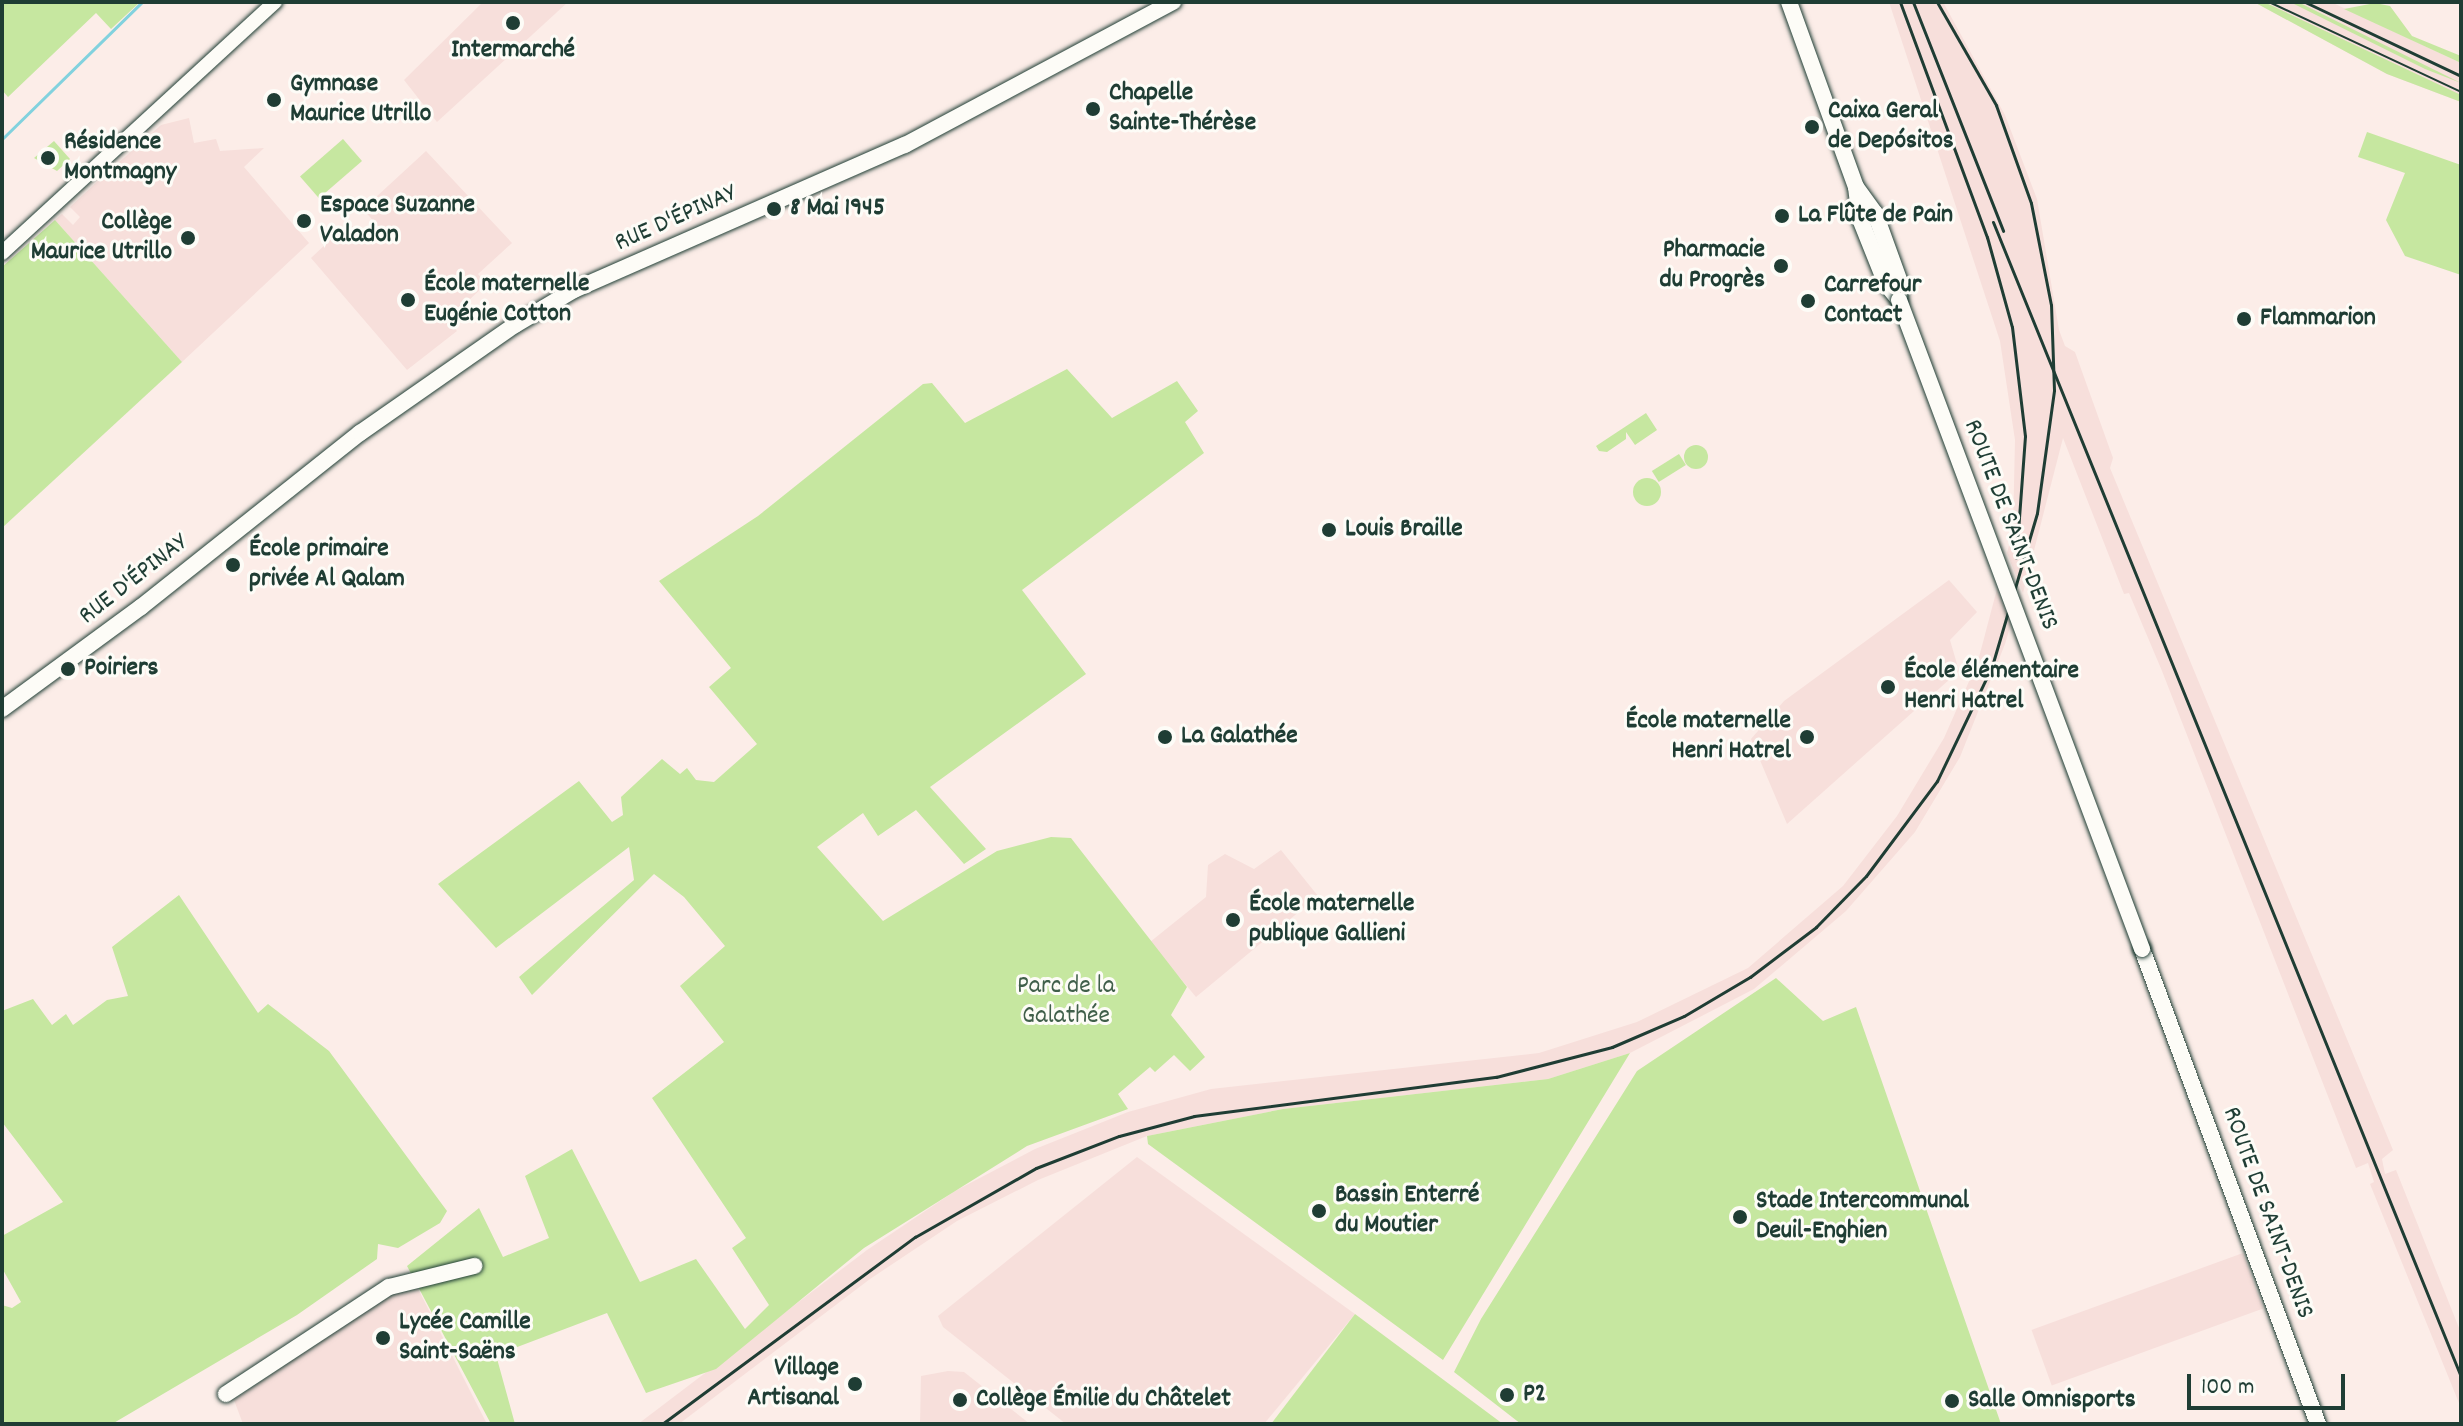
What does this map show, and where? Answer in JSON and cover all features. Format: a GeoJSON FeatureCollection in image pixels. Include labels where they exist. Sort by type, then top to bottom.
{"type":"FeatureCollection","features":[{"type":"Feature","properties":{"kind":"main road","name":"RUE D'ÉPINAY"},"geometry":{"type":"LineString","coordinates":[[2,709],[141,607],[360,433],[515,325],[574,290],[905,145],[1173,2]]}},
{"type":"Feature","properties":{"kind":"main road","name":"ROUTE DE SAINT-DENIS"},"geometry":{"type":"LineString","coordinates":[[1789,2],[1856,187],[1860,219],[1886,284],[1899,300],[2142,949],[2185,1044],[2190,1073],[2318,1424]]}},
{"type":"Feature","properties":{"kind":"main road"},"geometry":{"type":"LineString","coordinates":[[226,1394],[389,1287],[474,1266]]}},
{"type":"Feature","properties":{"kind":"street"},"geometry":{"type":"LineString","coordinates":[[2,253],[275,2]]}},
{"type":"Feature","properties":{"kind":"shaded area"},"geometry":{"type":"Polygon","coordinates":[[[483,2],[568,2],[437,122],[404,80],[483,2]]]}},
{"type":"Feature","properties":{"kind":"shaded area"},"geometry":{"type":"Polygon","coordinates":[[[1889,2],[1943,2],[2005,115],[2037,199],[2059,330],[2065,346],[2075,352],[2113,458],[2110,468],[2393,1150],[2382,1159],[2385,1174],[2396,1170],[2461,1333],[2461,1408],[2370,1184],[2374,1182],[2368,1163],[2356,1168],[2162,671],[2129,593],[2124,594],[2063,438],[2023,593],[2007,553],[2013,530],[2015,440],[2000,341],[1889,2]]]}},
{"type":"Feature","properties":{"kind":"shaded area"},"geometry":{"type":"Polygon","coordinates":[[[2254,2],[2331,2],[2461,63],[2461,102],[2387,74],[2254,2]]]}},
{"type":"Feature","properties":{"kind":"shaded area","name":"Collège Maurice Utrillo"},"geometry":{"type":"Polygon","coordinates":[[[189,118],[194,143],[216,139],[220,151],[264,148],[244,167],[309,243],[182,362],[55,220],[62,214],[73,225],[80,217],[70,207],[97,182],[161,125],[189,118]]]}},
{"type":"Feature","properties":{"kind":"shaded area","name":"École maternelle Eugénie Cotton"},"geometry":{"type":"Polygon","coordinates":[[[426,151],[512,243],[478,274],[486,284],[448,320],[457,331],[407,370],[311,258],[348,223],[372,241],[383,232],[363,209],[426,151]]]}},
{"type":"Feature","properties":{"kind":"shaded area"},"geometry":{"type":"Polygon","coordinates":[[[1949,580],[1977,612],[1950,640],[1959,671],[1787,824],[1751,739],[1784,701],[1949,580]]]}},
{"type":"Feature","properties":{"kind":"shaded area"},"geometry":{"type":"Polygon","coordinates":[[[1997,589],[2011,624],[2005,644],[1960,757],[1915,832],[1846,911],[1754,989],[1630,1053],[1548,1079],[1283,1109],[1147,1136],[1038,1180],[957,1221],[870,1279],[679,1424],[638,1424],[867,1250],[955,1191],[1035,1149],[1128,1112],[1211,1089],[1539,1053],[1637,1022],[1748,968],[1843,886],[1897,816],[1944,738],[1978,661],[1997,589]]]}},
{"type":"Feature","properties":{"kind":"shaded area","name":"École maternelle publique Gallieni"},"geometry":{"type":"Polygon","coordinates":[[[1281,850],[1318,896],[1196,997],[1150,942],[1206,897],[1208,865],[1225,854],[1254,869],[1281,850]]]}},
{"type":"Feature","properties":{"kind":"shaded area"},"geometry":{"type":"Polygon","coordinates":[[[1137,1157],[1355,1314],[1264,1424],[1066,1424],[943,1327],[938,1316],[1137,1157]]]}},
{"type":"Feature","properties":{"kind":"shaded area"},"geometry":{"type":"Polygon","coordinates":[[[2243,1253],[2263,1308],[2052,1385],[2032,1330],[2243,1253]]]}},
{"type":"Feature","properties":{"kind":"shaded area","name":"Lycée Camille Saint-Saëns"},"geometry":{"type":"Polygon","coordinates":[[[412,1277],[487,1424],[243,1424],[234,1400],[412,1277]]]}},
{"type":"Feature","properties":{"kind":"shaded area","name":"Collège Émilie du Châtelet"},"geometry":{"type":"Polygon","coordinates":[[[948,1371],[964,1372],[1030,1424],[920,1424],[921,1376],[948,1371]]]}},
{"type":"Feature","properties":{"kind":"green space"},"geometry":{"type":"Polygon","coordinates":[[[2,2],[140,2],[111,29],[96,13],[8,97],[2,90],[2,2]]]}},
{"type":"Feature","properties":{"kind":"green space"},"geometry":{"type":"Polygon","coordinates":[[[2254,2],[2264,2],[2461,95],[2461,102],[2387,74],[2254,2]]]}},
{"type":"Feature","properties":{"kind":"green space"},"geometry":{"type":"Polygon","coordinates":[[[2290,2],[2298,2],[2461,83],[2425,69],[2290,2]]]}},
{"type":"Feature","properties":{"kind":"green space"},"geometry":{"type":"Polygon","coordinates":[[[2375,3],[2390,6],[2412,36],[2461,56],[2461,63],[2344,9],[2375,3]]]}},
{"type":"Feature","properties":{"kind":"green space"},"geometry":{"type":"Polygon","coordinates":[[[2367,132],[2461,165],[2461,275],[2405,256],[2386,220],[2405,173],[2358,157],[2367,132]]]}},
{"type":"Feature","properties":{"kind":"green space"},"geometry":{"type":"Polygon","coordinates":[[[343,139],[362,161],[319,198],[300,176],[343,139]]]}},
{"type":"Feature","properties":{"kind":"green space"},"geometry":{"type":"Polygon","coordinates":[[[54,141],[70,159],[57,171],[34,158],[54,141]]]}},
{"type":"Feature","properties":{"kind":"green space"},"geometry":{"type":"Polygon","coordinates":[[[55,220],[182,362],[2,528],[2,267],[55,220]]]}},
{"type":"Feature","properties":{"kind":"green space","name":"Parc de la Galathée"},"geometry":{"type":"Polygon","coordinates":[[[1067,369],[1112,418],[1177,381],[1198,411],[1185,422],[1204,453],[1022,590],[1086,674],[930,787],[986,849],[964,864],[916,810],[878,836],[863,813],[817,847],[883,921],[997,851],[1051,837],[1071,838],[1187,987],[1171,1015],[1205,1057],[1190,1071],[1174,1055],[1155,1072],[1150,1067],[1118,1094],[1128,1109],[1027,1146],[864,1248],[716,1369],[646,1393],[607,1313],[496,1355],[515,1424],[491,1424],[407,1266],[479,1208],[503,1257],[549,1238],[525,1176],[572,1149],[640,1282],[696,1259],[745,1329],[769,1305],[732,1248],[746,1238],[652,1098],[724,1042],[680,986],[725,946],[684,897],[654,874],[532,995],[519,977],[634,880],[629,847],[496,948],[438,884],[579,781],[612,822],[623,815],[621,797],[662,759],[680,774],[687,768],[696,780],[714,782],[757,744],[709,687],[731,668],[659,581],[758,516],[923,384],[932,383],[965,423],[1067,369]]]}},
{"type":"Feature","properties":{"kind":"green space"},"geometry":{"type":"Polygon","coordinates":[[[1646,413],[1657,430],[1635,445],[1626,432],[1626,439],[1607,452],[1599,451],[1596,446],[1646,413]]]}},
{"type":"Feature","properties":{"kind":"green space"},"geometry":{"type":"Polygon","coordinates":[[[1696,445],[1704,449],[1708,457],[1704,465],[1696,469],[1688,465],[1684,457],[1688,449],[1696,445]]]}},
{"type":"Feature","properties":{"kind":"green space"},"geometry":{"type":"Polygon","coordinates":[[[1679,454],[1686,465],[1659,482],[1652,471],[1679,454]]]}},
{"type":"Feature","properties":{"kind":"green space"},"geometry":{"type":"Polygon","coordinates":[[[1647,478],[1657,482],[1661,492],[1657,502],[1647,506],[1637,502],[1633,492],[1637,482],[1647,478]]]}},
{"type":"Feature","properties":{"kind":"green space"},"geometry":{"type":"Polygon","coordinates":[[[179,895],[258,1013],[268,1004],[329,1051],[447,1211],[440,1223],[398,1248],[378,1244],[377,1259],[297,1315],[112,1424],[2,1424],[2,1305],[12,1308],[21,1302],[2,1268],[2,1236],[63,1202],[2,1122],[2,1011],[33,999],[52,1025],[66,1014],[73,1025],[107,1000],[128,996],[112,947],[179,895]]]}},
{"type":"Feature","properties":{"kind":"green space","name":"Stade Intercommunal Deuil-Enghien"},"geometry":{"type":"Polygon","coordinates":[[[1776,978],[1823,1021],[1856,1007],[2001,1424],[1521,1424],[1454,1372],[1481,1319],[1637,1071],[1776,978]]]}},
{"type":"Feature","properties":{"kind":"green space"},"geometry":{"type":"Polygon","coordinates":[[[1630,1053],[1443,1360],[1148,1144],[1147,1136],[1283,1109],[1548,1079],[1630,1053]]]}},
{"type":"Feature","properties":{"kind":"green space"},"geometry":{"type":"Polygon","coordinates":[[[1355,1314],[1503,1424],[1271,1424],[1355,1314]]]}},
{"type":"Feature","properties":{"kind":"waterway"},"geometry":{"type":"LineString","coordinates":[[2,139],[142,2]]}},
{"type":"Feature","properties":{"kind":"tram line"},"geometry":{"type":"LineString","coordinates":[[2269,2],[2461,92]]}},
{"type":"Feature","properties":{"kind":"railway"},"geometry":{"type":"LineString","coordinates":[[1900,2],[1987,237],[2012,327],[2025,436],[2016,558]]}},
{"type":"Feature","properties":{"kind":"railway"},"geometry":{"type":"LineString","coordinates":[[1913,2],[2003,231]]}},
{"type":"Feature","properties":{"kind":"railway"},"geometry":{"type":"LineString","coordinates":[[662,1424],[915,1237],[1036,1168],[1119,1136],[1194,1116],[1496,1077],[1612,1047],[1684,1016],[1750,977],[1816,927],[1866,876],[1937,781],[1992,666],[2037,513],[2054,390],[2051,305],[2031,203],[1996,105],[1937,2]]}},
{"type":"Feature","properties":{"kind":"railway"},"geometry":{"type":"LineString","coordinates":[[2305,2],[2461,76]]}},
{"type":"Feature","properties":{"kind":"railway"},"geometry":{"type":"LineString","coordinates":[[1993,222],[2461,1377]]}},
{"type":"Feature","properties":{"kind":"place","name":"Intermarché"},"geometry":{"type":"Point","coordinates":[513,23]}},
{"type":"Feature","properties":{"kind":"place","name":"Gymnase Maurice Utrillo"},"geometry":{"type":"Point","coordinates":[274,100]}},
{"type":"Feature","properties":{"kind":"place","name":"Chapelle Sainte-Thérèse"},"geometry":{"type":"Point","coordinates":[1093,109]}},
{"type":"Feature","properties":{"kind":"place","name":"Caixa Geral de Depósitos"},"geometry":{"type":"Point","coordinates":[1812,127]}},
{"type":"Feature","properties":{"kind":"place","name":"Résidence Montmagny"},"geometry":{"type":"Point","coordinates":[48,158]}},
{"type":"Feature","properties":{"kind":"place","name":"8 Mai 1945"},"geometry":{"type":"Point","coordinates":[774,209]}},
{"type":"Feature","properties":{"kind":"place","name":"La Flûte de Pain"},"geometry":{"type":"Point","coordinates":[1782,216]}},
{"type":"Feature","properties":{"kind":"place","name":"Espace Suzanne Valadon"},"geometry":{"type":"Point","coordinates":[304,221]}},
{"type":"Feature","properties":{"kind":"place","name":"Collège Maurice Utrillo"},"geometry":{"type":"Point","coordinates":[188,238]}},
{"type":"Feature","properties":{"kind":"place","name":"Pharmacie du Progrès"},"geometry":{"type":"Point","coordinates":[1781,266]}},
{"type":"Feature","properties":{"kind":"place","name":"École maternelle Eugénie Cotton"},"geometry":{"type":"Point","coordinates":[408,300]}},
{"type":"Feature","properties":{"kind":"place","name":"Carrefour Contact"},"geometry":{"type":"Point","coordinates":[1808,301]}},
{"type":"Feature","properties":{"kind":"place","name":"Flammarion"},"geometry":{"type":"Point","coordinates":[2244,319]}},
{"type":"Feature","properties":{"kind":"place","name":"Louis Braille"},"geometry":{"type":"Point","coordinates":[1329,530]}},
{"type":"Feature","properties":{"kind":"place","name":"École primaire privée Al Qalam"},"geometry":{"type":"Point","coordinates":[233,565]}},
{"type":"Feature","properties":{"kind":"place","name":"Poiriers"},"geometry":{"type":"Point","coordinates":[68,669]}},
{"type":"Feature","properties":{"kind":"place","name":"École élémentaire Henri Hatrel"},"geometry":{"type":"Point","coordinates":[1888,687]}},
{"type":"Feature","properties":{"kind":"place","name":"La Galathée"},"geometry":{"type":"Point","coordinates":[1165,737]}},
{"type":"Feature","properties":{"kind":"place","name":"École maternelle Henri Hatrel"},"geometry":{"type":"Point","coordinates":[1807,737]}},
{"type":"Feature","properties":{"kind":"place","name":"École maternelle publique Gallieni"},"geometry":{"type":"Point","coordinates":[1233,920]}},
{"type":"Feature","properties":{"kind":"place","name":"Bassin Enterré du Moutier"},"geometry":{"type":"Point","coordinates":[1319,1211]}},
{"type":"Feature","properties":{"kind":"place","name":"Stade Intercommunal Deuil-Enghien"},"geometry":{"type":"Point","coordinates":[1740,1217]}},
{"type":"Feature","properties":{"kind":"place","name":"Lycée Camille Saint-Saëns"},"geometry":{"type":"Point","coordinates":[383,1338]}},
{"type":"Feature","properties":{"kind":"place","name":"Village Artisanal"},"geometry":{"type":"Point","coordinates":[855,1384]}},
{"type":"Feature","properties":{"kind":"place","name":"P2"},"geometry":{"type":"Point","coordinates":[1507,1395]}},
{"type":"Feature","properties":{"kind":"place","name":"Collège Émilie du Châtelet"},"geometry":{"type":"Point","coordinates":[960,1400]}},
{"type":"Feature","properties":{"kind":"place","name":"Salle Omnisports"},"geometry":{"type":"Point","coordinates":[1952,1401]}}]}
